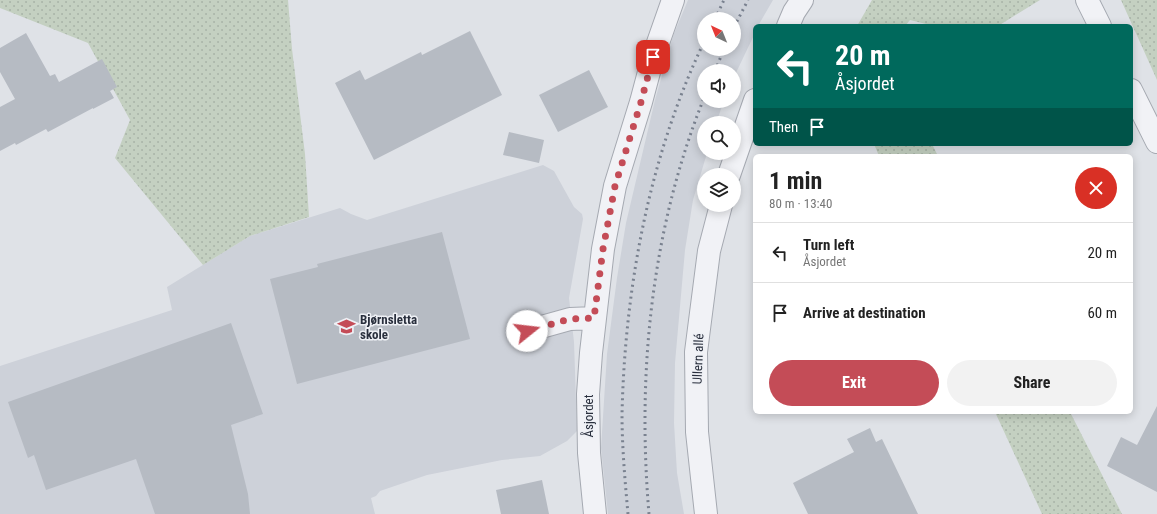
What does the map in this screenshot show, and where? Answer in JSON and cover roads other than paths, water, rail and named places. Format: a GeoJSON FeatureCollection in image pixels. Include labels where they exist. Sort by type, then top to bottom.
{"type":"FeatureCollection","features":[{"type":"Feature","properties":{"kind":"street","name":"Åsjordet"},"geometry":{"type":"LineString","coordinates":[[595,514],[588,453],[588,394],[594,318],[603,249],[615,186],[641,102],[653,57],[673,0]]}},
{"type":"Feature","properties":{"kind":"street"},"geometry":{"type":"LineString","coordinates":[[789,24],[794,12],[802,0]]}},
{"type":"Feature","properties":{"kind":"street"},"geometry":{"type":"LineString","coordinates":[[1087,0],[1099,24]]}},
{"type":"Feature","properties":{"kind":"street"},"geometry":{"type":"LineString","coordinates":[[1133,94],[1157,142]]}},
{"type":"Feature","properties":{"kind":"street"},"geometry":{"type":"LineString","coordinates":[[731,168],[753,106]]}},
{"type":"Feature","properties":{"kind":"street","name":"Ullern allé"},"geometry":{"type":"LineString","coordinates":[[706,514],[697,432],[696,352],[709,251],[719,212]]}},
{"type":"Feature","properties":{"kind":"street"},"geometry":{"type":"LineString","coordinates":[[527,331],[570,319],[594,318]]}},
{"type":"Feature","properties":{"kind":"railway"},"geometry":{"type":"LineString","coordinates":[[718,12],[724,0]]}},
{"type":"Feature","properties":{"kind":"railway"},"geometry":{"type":"LineString","coordinates":[[741,14],[748,0]]}},
{"type":"Feature","properties":{"kind":"railway"},"geometry":{"type":"LineString","coordinates":[[628,514],[623,451],[622,414],[628,318],[635,271],[655,177],[668,131],[698,56]]}},
{"type":"Feature","properties":{"kind":"railway"},"geometry":{"type":"LineString","coordinates":[[718,64],[721,56]]}},
{"type":"Feature","properties":{"kind":"railway"},"geometry":{"type":"LineString","coordinates":[[649,514],[645,408],[647,355],[652,303],[660,250],[671,199],[686,148],[700,108]]}},
{"type":"Feature","properties":{"kind":"place","name":"Bjørnsletta skole"},"geometry":{"type":"Point","coordinates":[347,326]}}]}
